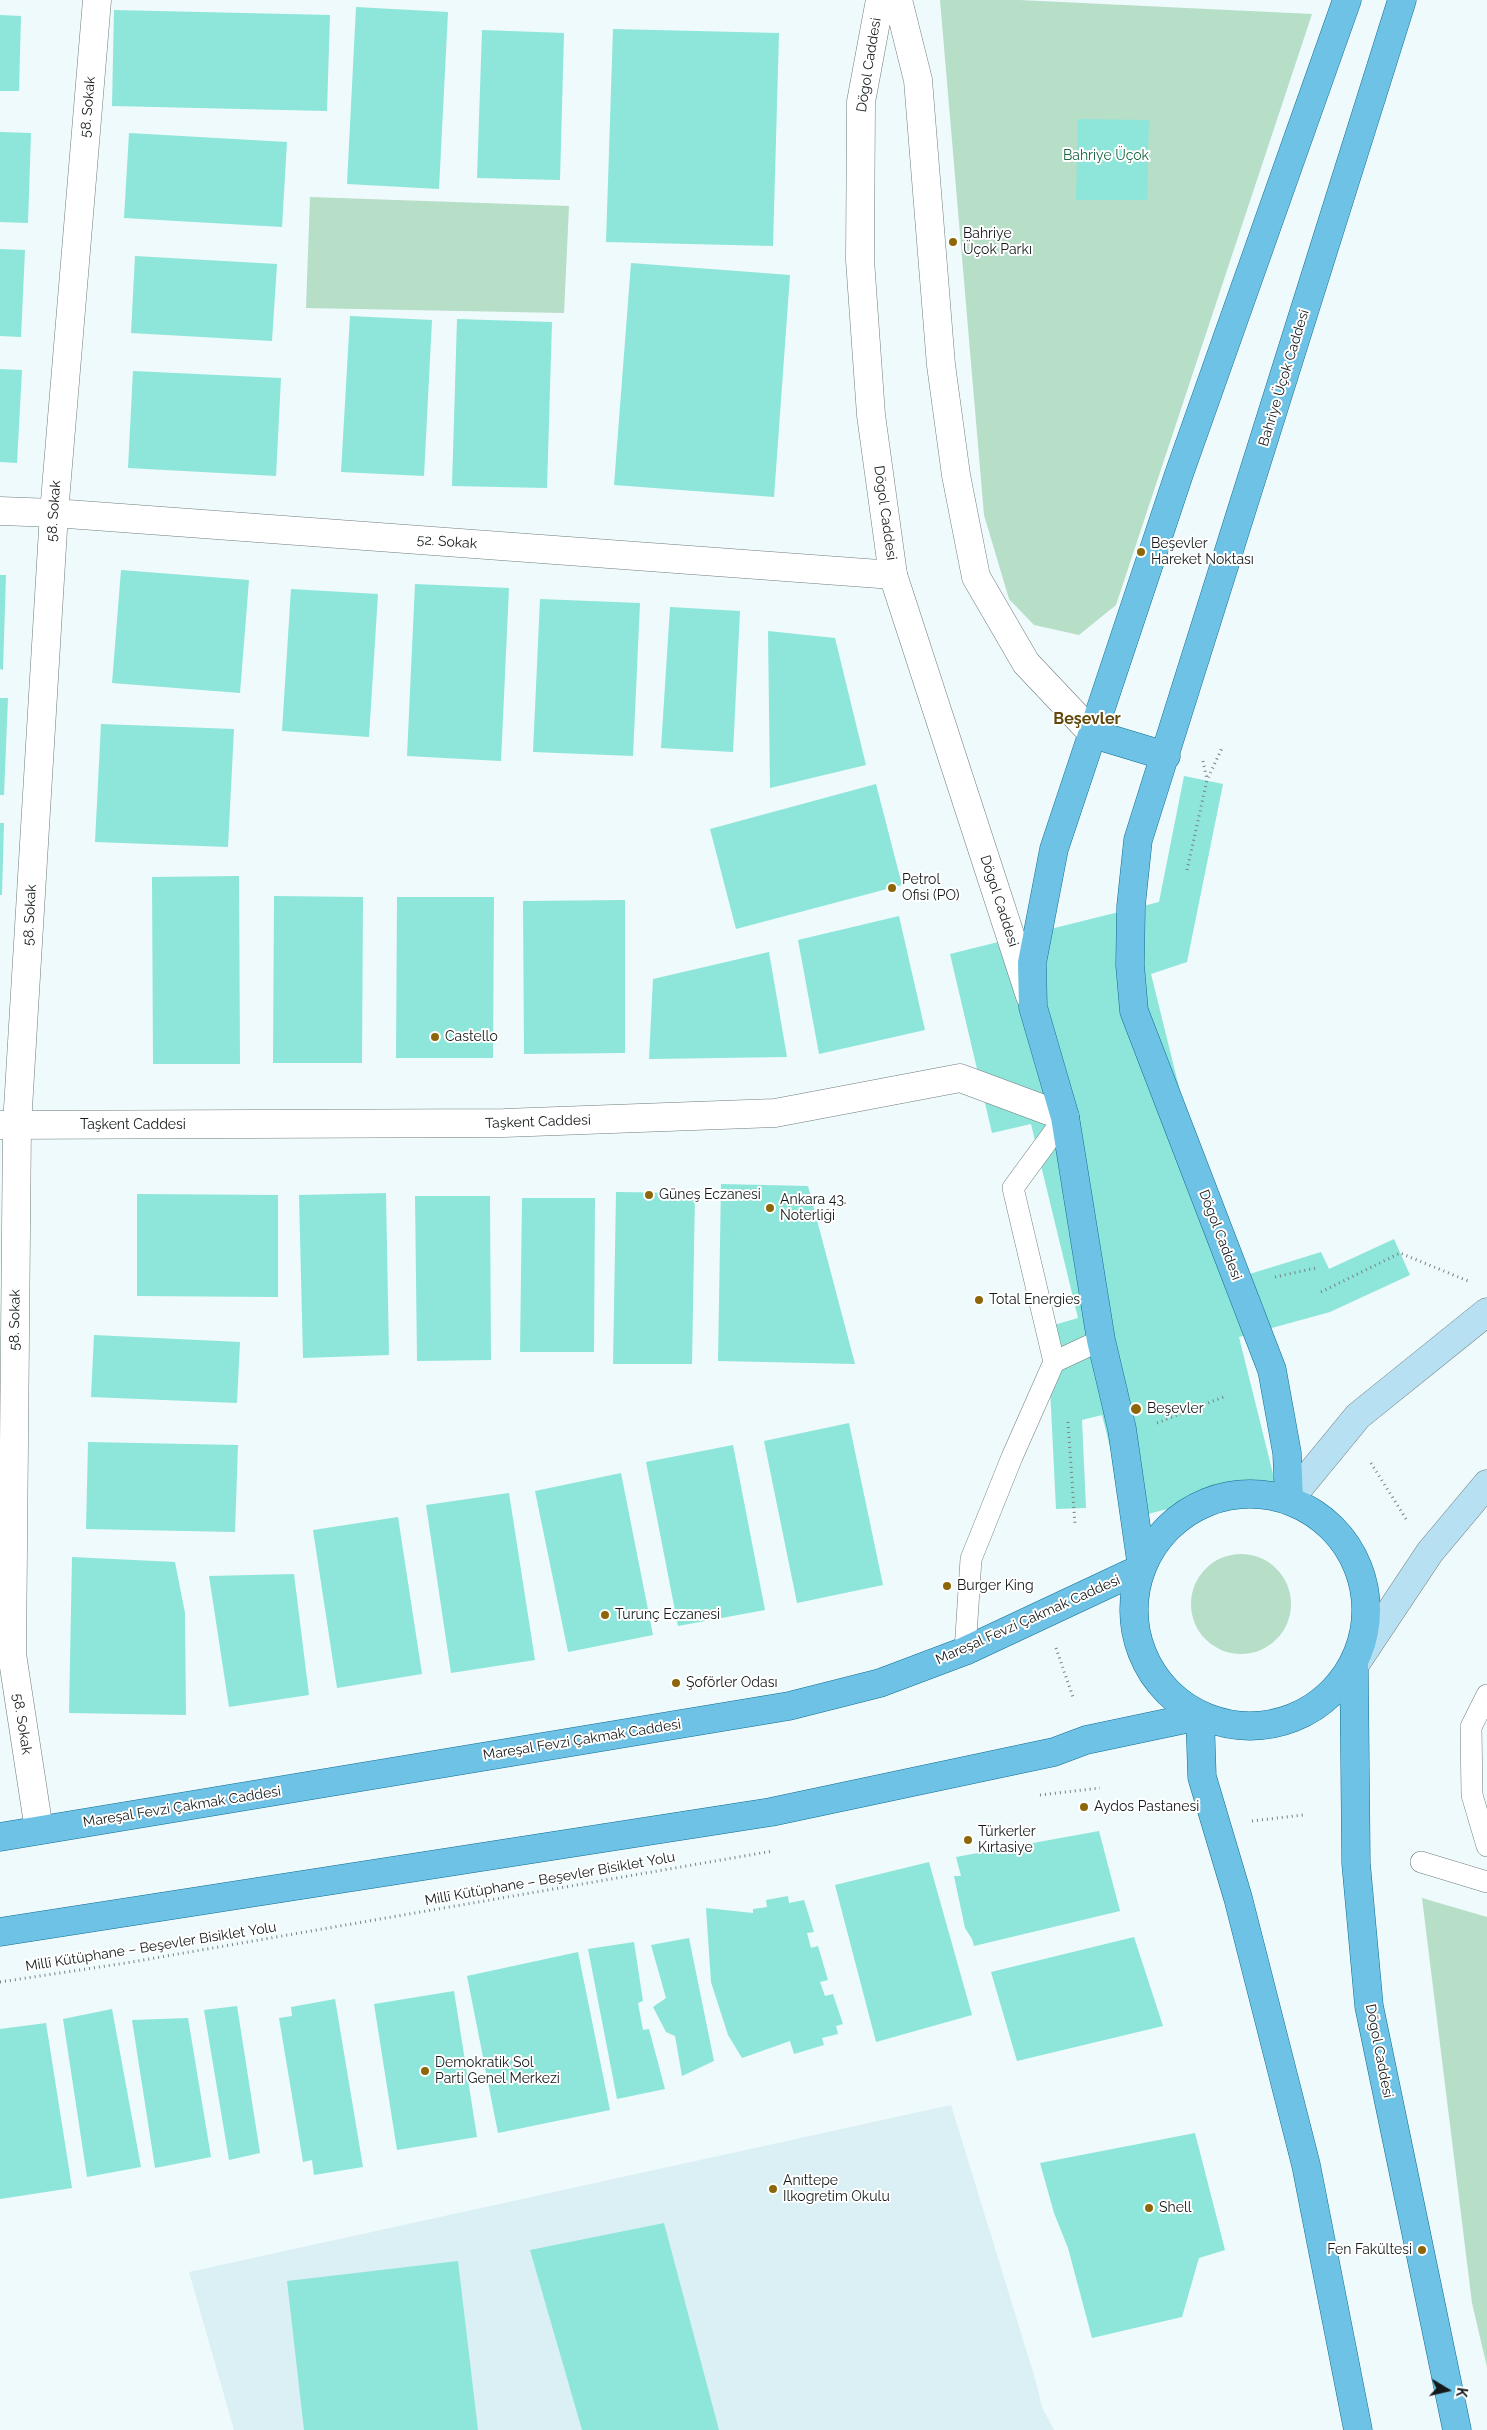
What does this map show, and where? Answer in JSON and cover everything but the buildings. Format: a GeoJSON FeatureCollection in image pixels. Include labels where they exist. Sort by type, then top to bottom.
{"type":"FeatureCollection","features":[{"type":"Feature","properties":{"kind":"main road"},"geometry":{"type":"LineString","coordinates":[[1093,734],[1179,474],[1347,0]]}},
{"type":"Feature","properties":{"kind":"main road","name":"Bahriye Üçok Caddesi"},"geometry":{"type":"LineString","coordinates":[[1166,756],[1402,0]]}},
{"type":"Feature","properties":{"kind":"main road","name":"Dögol Caddesi"},"geometry":{"type":"LineString","coordinates":[[1142,1568],[1122,1429],[1102,1340],[1065,1117],[1033,1007],[1032,963],[1054,849],[1093,734],[1166,756],[1138,840],[1131,906],[1130,966],[1134,1011],[1272,1370],[1287,1453],[1289,1500]]}},
{"type":"Feature","properties":{"kind":"main road"},"geometry":{"type":"LineString","coordinates":[[1289,1500],[1358,1416],[1487,1312]]}},
{"type":"Feature","properties":{"kind":"main road"},"geometry":{"type":"LineString","coordinates":[[1142,1568],[1134,1605],[1138,1643],[1155,1677],[1200,1716],[1217,1725],[1256,1728],[1295,1719],[1329,1697],[1354,1666],[1430,1552],[1487,1484]]}},
{"type":"Feature","properties":{"kind":"main road","name":"Dögol Caddesi"},"geometry":{"type":"LineString","coordinates":[[1142,1568],[1160,1537],[1186,1513],[1218,1498],[1257,1493],[1289,1500],[1320,1516],[1343,1538],[1359,1566],[1366,1596],[1354,1666],[1356,1863],[1370,2006],[1457,2430]]}},
{"type":"Feature","properties":{"kind":"main road","name":"Mareşal Fevzi Çakmak Caddesi"},"geometry":{"type":"LineString","coordinates":[[0,1837],[790,1706],[880,1683],[965,1651],[1142,1568]]}},
{"type":"Feature","properties":{"kind":"main road"},"geometry":{"type":"LineString","coordinates":[[0,1932],[771,1812],[1054,1752],[1086,1740],[1200,1716]]}},
{"type":"Feature","properties":{"kind":"main road"},"geometry":{"type":"LineString","coordinates":[[1200,1716],[1202,1777],[1238,1898],[1306,2165],[1358,2430]]}},
{"type":"Feature","properties":{"kind":"street","name":"58. Sokak"},"geometry":{"type":"LineString","coordinates":[[38,1830],[6,1654],[9,1125],[54,513],[97,0]]}},
{"type":"Feature","properties":{"kind":"street","name":"Dögol Caddesi"},"geometry":{"type":"LineString","coordinates":[[880,0],[862,102],[860,260],[871,415],[893,574],[1033,1007]]}},
{"type":"Feature","properties":{"kind":"street","name":"Dögol Caddesi"},"geometry":{"type":"LineString","coordinates":[[898,0],[918,80],[941,365],[956,475],[976,577],[1026,663],[1093,734]]}},
{"type":"Feature","properties":{"kind":"street","name":"52. Sokak"},"geometry":{"type":"LineString","coordinates":[[0,511],[54,513],[893,574]]}},
{"type":"Feature","properties":{"kind":"street","name":"Taşkent Caddesi"},"geometry":{"type":"LineString","coordinates":[[9,1125],[504,1123],[775,1113],[960,1078],[1065,1117]]}},
{"type":"Feature","properties":{"kind":"lane"},"geometry":{"type":"LineString","coordinates":[[965,1651],[971,1559],[1054,1362],[1013,1188],[1065,1117]]}},
{"type":"Feature","properties":{"kind":"lane"},"geometry":{"type":"LineString","coordinates":[[1054,1362],[1102,1340]]}},
{"type":"Feature","properties":{"kind":"lane"},"geometry":{"type":"LineString","coordinates":[[1487,1695],[1471,1727],[1472,1795],[1487,1846]]}},
{"type":"Feature","properties":{"kind":"lane"},"geometry":{"type":"LineString","coordinates":[[1421,1862],[1487,1882]]}},
{"type":"Feature","properties":{"kind":"path"},"geometry":{"type":"LineString","coordinates":[[1188,870],[1207,780],[1223,746]]}},
{"type":"Feature","properties":{"kind":"path"},"geometry":{"type":"LineString","coordinates":[[1321,1292],[1400,1253],[1472,1282]]}},
{"type":"Feature","properties":{"kind":"path"},"geometry":{"type":"LineString","coordinates":[[1267,1279],[1316,1268]]}},
{"type":"Feature","properties":{"kind":"path"},"geometry":{"type":"LineString","coordinates":[[1156,1423],[1226,1396]]}},
{"type":"Feature","properties":{"kind":"path"},"geometry":{"type":"LineString","coordinates":[[1068,1422],[1075,1525]]}},
{"type":"Feature","properties":{"kind":"path"},"geometry":{"type":"LineString","coordinates":[[1371,1462],[1406,1519]]}},
{"type":"Feature","properties":{"kind":"path"},"geometry":{"type":"LineString","coordinates":[[1055,1646],[1074,1700]]}},
{"type":"Feature","properties":{"kind":"path"},"geometry":{"type":"LineString","coordinates":[[1034,1796],[1100,1788]]}},
{"type":"Feature","properties":{"kind":"path"},"geometry":{"type":"LineString","coordinates":[[1251,1821],[1303,1815]]}},
{"type":"Feature","properties":{"kind":"path","name":"Millî Kütüphane – Beşevler Bisiklet Yolu"},"geometry":{"type":"LineString","coordinates":[[0,1982],[136,1962],[753,1856],[781,1849]]}},
{"type":"Feature","properties":{"kind":"shaded area","name":"Anıttepe Ilkogretim Okulu"},"geometry":{"type":"Polygon","coordinates":[[[951,2105],[1042,2407],[1054,2430],[234,2430],[189,2272],[951,2105]]]}},
{"type":"Feature","properties":{"kind":"green space","name":"Bahriye Üçok"},"geometry":{"type":"Polygon","coordinates":[[[940,0],[1019,0],[1312,14],[1116,605],[1079,635],[1034,625],[1009,599],[984,515],[940,0]]]}},
{"type":"Feature","properties":{"kind":"green space"},"geometry":{"type":"Polygon","coordinates":[[[310,197],[569,206],[564,313],[306,308],[310,197]]]}},
{"type":"Feature","properties":{"kind":"green space"},"geometry":{"type":"Polygon","coordinates":[[[1241,1554],[1260,1558],[1276,1569],[1287,1585],[1291,1604],[1287,1623],[1276,1639],[1260,1650],[1241,1654],[1222,1650],[1206,1639],[1195,1623],[1191,1604],[1195,1585],[1206,1569],[1222,1558],[1241,1554]]]}},
{"type":"Feature","properties":{"kind":"green space"},"geometry":{"type":"Polygon","coordinates":[[[1422,1898],[1487,1917],[1487,2367],[1472,2303],[1422,1898]]]}},
{"type":"Feature","properties":{"kind":"place","name":"Bahriye Üçok Parkı"},"geometry":{"type":"Point","coordinates":[953,242]}},
{"type":"Feature","properties":{"kind":"place","name":"Beşevler Hareket Noktası"},"geometry":{"type":"Point","coordinates":[1141,552]}},
{"type":"Feature","properties":{"kind":"place","name":"Petrol Ofisi (PO)"},"geometry":{"type":"Point","coordinates":[892,888]}},
{"type":"Feature","properties":{"kind":"place","name":"Castello"},"geometry":{"type":"Point","coordinates":[435,1037]}},
{"type":"Feature","properties":{"kind":"place","name":"Güneş Eczanesi"},"geometry":{"type":"Point","coordinates":[649,1195]}},
{"type":"Feature","properties":{"kind":"place","name":"Ankara 43. Noterliği"},"geometry":{"type":"Point","coordinates":[770,1208]}},
{"type":"Feature","properties":{"kind":"place","name":"Total Energies"},"geometry":{"type":"Point","coordinates":[979,1300]}},
{"type":"Feature","properties":{"kind":"place","name":"Beşevler"},"geometry":{"type":"Point","coordinates":[1136,1409]}},
{"type":"Feature","properties":{"kind":"place","name":"Burger King"},"geometry":{"type":"Point","coordinates":[947,1586]}},
{"type":"Feature","properties":{"kind":"place","name":"Turunç Eczanesi"},"geometry":{"type":"Point","coordinates":[605,1615]}},
{"type":"Feature","properties":{"kind":"place","name":"Şoförler Odası"},"geometry":{"type":"Point","coordinates":[676,1683]}},
{"type":"Feature","properties":{"kind":"place","name":"Aydos Pastanesi"},"geometry":{"type":"Point","coordinates":[1084,1807]}},
{"type":"Feature","properties":{"kind":"place","name":"Türkerler Kırtasiye"},"geometry":{"type":"Point","coordinates":[968,1840]}},
{"type":"Feature","properties":{"kind":"place","name":"Demokratik Sol Parti Genel Merkezi"},"geometry":{"type":"Point","coordinates":[425,2071]}},
{"type":"Feature","properties":{"kind":"place","name":"Anıttepe Ilkogretim Okulu"},"geometry":{"type":"Point","coordinates":[773,2189]}},
{"type":"Feature","properties":{"kind":"place","name":"Shell"},"geometry":{"type":"Point","coordinates":[1149,2208]}},
{"type":"Feature","properties":{"kind":"place","name":"Fen Fakültesi"},"geometry":{"type":"Point","coordinates":[1422,2250]}},
{"type":"Feature","properties":{"kind":"district","name":"Beşevler"},"geometry":{"type":"Point","coordinates":[1087,719]}}]}
